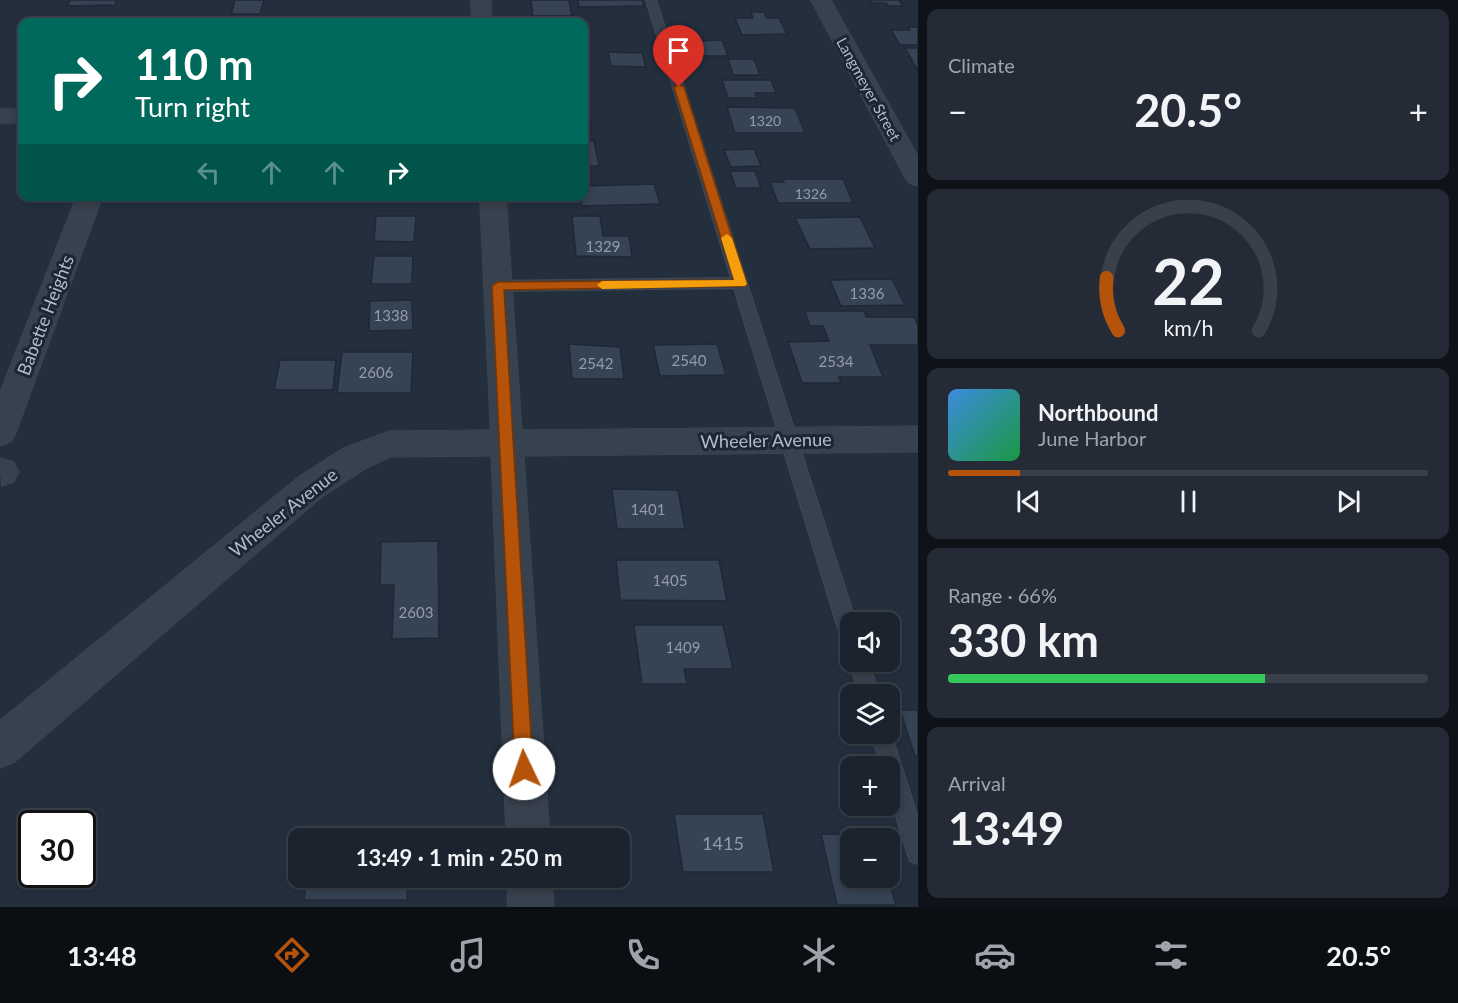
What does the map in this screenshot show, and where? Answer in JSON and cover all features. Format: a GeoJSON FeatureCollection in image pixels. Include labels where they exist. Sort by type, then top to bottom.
{"type":"FeatureCollection","features":[{"type":"Feature","properties":{"kind":"street"},"geometry":{"type":"LineString","coordinates":[[481,0],[482,18]]}},
{"type":"Feature","properties":{"kind":"street","name":"Langmeyer Street"},"geometry":{"type":"LineString","coordinates":[[820,0],[918,178]]}},
{"type":"Feature","properties":{"kind":"street"},"geometry":{"type":"LineString","coordinates":[[0,116],[18,116]]}},
{"type":"Feature","properties":{"kind":"street","name":"Babette Heights"},"geometry":{"type":"LineString","coordinates":[[0,433],[88,201]]}},
{"type":"Feature","properties":{"kind":"street"},"geometry":{"type":"LineString","coordinates":[[493,201],[527,828]]}},
{"type":"Feature","properties":{"kind":"street","name":"Wheeler Avenue"},"geometry":{"type":"LineString","coordinates":[[0,747],[310,487],[355,458],[389,444],[918,439]]}},
{"type":"Feature","properties":{"kind":"street"},"geometry":{"type":"LineString","coordinates":[[530,888],[531,907]]}},
{"type":"Feature","properties":{"kind":"lane"},"geometry":{"type":"LineString","coordinates":[[651,0],[843,612]]}},
{"type":"Feature","properties":{"kind":"lane"},"geometry":{"type":"LineString","coordinates":[[498,286],[741,284]]}},
{"type":"Feature","properties":{"kind":"lane"},"geometry":{"type":"LineString","coordinates":[[884,744],[918,853]]}},
{"type":"Feature","properties":{"kind":"building"},"geometry":{"type":"Polygon","coordinates":[[[70,0],[117,0],[115,5],[67,6],[70,0]]]}},
{"type":"Feature","properties":{"kind":"building"},"geometry":{"type":"Polygon","coordinates":[[[235,0],[264,0],[260,14],[231,14],[235,0]]]}},
{"type":"Feature","properties":{"kind":"building"},"geometry":{"type":"Polygon","coordinates":[[[531,0],[569,0],[572,16],[533,16],[531,0]]]}},
{"type":"Feature","properties":{"kind":"building"},"geometry":{"type":"Polygon","coordinates":[[[578,0],[642,0],[644,6],[579,7],[578,0]]]}},
{"type":"Feature","properties":{"kind":"building"},"geometry":{"type":"Polygon","coordinates":[[[870,0],[899,0],[903,6],[888,6],[886,3],[872,3],[870,0]]]}},
{"type":"Feature","properties":{"kind":"building"},"geometry":{"type":"Polygon","coordinates":[[[751,12],[764,12],[767,18],[779,18],[787,34],[742,35],[735,18],[753,18],[751,12]]]}},
{"type":"Feature","properties":{"kind":"building"},"geometry":{"type":"Polygon","coordinates":[[[908,27],[918,27],[918,45],[900,45],[891,30],[910,30],[908,27]]]}},
{"type":"Feature","properties":{"kind":"building"},"geometry":{"type":"Polygon","coordinates":[[[722,40],[728,56],[703,56],[697,41],[722,40]]]}},
{"type":"Feature","properties":{"kind":"building"},"geometry":{"type":"Polygon","coordinates":[[[905,48],[918,48],[918,71],[905,48]]]}},
{"type":"Feature","properties":{"kind":"building"},"geometry":{"type":"Polygon","coordinates":[[[608,52],[642,53],[646,67],[611,66],[608,52]]]}},
{"type":"Feature","properties":{"kind":"building"},"geometry":{"type":"Polygon","coordinates":[[[728,59],[754,59],[760,75],[733,75],[728,59]]]}},
{"type":"Feature","properties":{"kind":"building"},"geometry":{"type":"Polygon","coordinates":[[[722,80],[771,80],[776,93],[755,93],[757,98],[728,98],[722,80]]]}},
{"type":"Feature","properties":{"kind":"building"},"geometry":{"type":"Polygon","coordinates":[[[727,107],[795,108],[805,133],[735,133],[727,107]]]}},
{"type":"Feature","properties":{"kind":"building"},"geometry":{"type":"Polygon","coordinates":[[[588,110],[591,134],[588,134],[588,110]]]}},
{"type":"Feature","properties":{"kind":"building"},"geometry":{"type":"Polygon","coordinates":[[[588,141],[594,141],[599,166],[588,166],[588,141]]]}},
{"type":"Feature","properties":{"kind":"building"},"geometry":{"type":"Polygon","coordinates":[[[754,149],[761,166],[731,167],[724,150],[754,149]]]}},
{"type":"Feature","properties":{"kind":"building"},"geometry":{"type":"Polygon","coordinates":[[[730,171],[755,171],[761,188],[736,188],[730,171]]]}},
{"type":"Feature","properties":{"kind":"building"},"geometry":{"type":"Polygon","coordinates":[[[783,179],[843,179],[853,203],[778,203],[770,182],[784,182],[783,179]]]}},
{"type":"Feature","properties":{"kind":"building"},"geometry":{"type":"Polygon","coordinates":[[[654,184],[660,204],[582,206],[581,201],[588,201],[588,186],[654,184]]]}},
{"type":"Feature","properties":{"kind":"building"},"geometry":{"type":"Polygon","coordinates":[[[377,201],[415,201],[415,202],[377,201]]]}},
{"type":"Feature","properties":{"kind":"building"},"geometry":{"type":"Polygon","coordinates":[[[376,216],[416,216],[414,242],[374,241],[376,216]]]}},
{"type":"Feature","properties":{"kind":"building"},"geometry":{"type":"Polygon","coordinates":[[[572,216],[600,216],[603,236],[629,236],[632,257],[576,256],[572,216]]]}},
{"type":"Feature","properties":{"kind":"building"},"geometry":{"type":"Polygon","coordinates":[[[860,217],[875,248],[810,249],[795,218],[860,217]]]}},
{"type":"Feature","properties":{"kind":"building"},"geometry":{"type":"Polygon","coordinates":[[[374,256],[413,256],[412,284],[371,284],[374,256]]]}},
{"type":"Feature","properties":{"kind":"building"},"geometry":{"type":"Polygon","coordinates":[[[892,279],[905,305],[841,306],[830,280],[892,279]]]}},
{"type":"Feature","properties":{"kind":"building"},"geometry":{"type":"Polygon","coordinates":[[[412,300],[413,330],[369,331],[370,301],[412,300]]]}},
{"type":"Feature","properties":{"kind":"building"},"geometry":{"type":"Polygon","coordinates":[[[805,311],[864,311],[866,317],[914,317],[918,325],[918,345],[870,345],[883,377],[839,377],[841,383],[802,383],[788,342],[829,341],[823,326],[810,326],[805,311]]]}},
{"type":"Feature","properties":{"kind":"building"},"geometry":{"type":"Polygon","coordinates":[[[569,344],[620,347],[624,379],[572,379],[569,344]]]}},
{"type":"Feature","properties":{"kind":"building"},"geometry":{"type":"Polygon","coordinates":[[[717,344],[726,375],[660,376],[653,345],[717,344]]]}},
{"type":"Feature","properties":{"kind":"building"},"geometry":{"type":"Polygon","coordinates":[[[342,352],[413,352],[411,393],[337,393],[342,352]]]}},
{"type":"Feature","properties":{"kind":"building"},"geometry":{"type":"Polygon","coordinates":[[[280,360],[336,360],[333,390],[274,390],[280,360]]]}},
{"type":"Feature","properties":{"kind":"building"},"geometry":{"type":"Polygon","coordinates":[[[612,489],[678,490],[685,529],[617,529],[612,489]]]}},
{"type":"Feature","properties":{"kind":"building"},"geometry":{"type":"Polygon","coordinates":[[[438,541],[439,638],[392,639],[394,585],[380,585],[381,542],[438,541]]]}},
{"type":"Feature","properties":{"kind":"building"},"geometry":{"type":"Polygon","coordinates":[[[616,560],[719,560],[727,601],[620,600],[616,560]]]}},
{"type":"Feature","properties":{"kind":"building"},"geometry":{"type":"Polygon","coordinates":[[[634,625],[723,625],[733,669],[684,669],[687,684],[642,684],[634,625]]]}},
{"type":"Feature","properties":{"kind":"building"},"geometry":{"type":"Polygon","coordinates":[[[900,710],[918,710],[918,756],[915,756],[900,710]]]}},
{"type":"Feature","properties":{"kind":"building"},"geometry":{"type":"Polygon","coordinates":[[[674,814],[763,814],[774,872],[683,872],[674,814]]]}},
{"type":"Feature","properties":{"kind":"building"},"geometry":{"type":"Polygon","coordinates":[[[821,834],[840,834],[840,888],[891,888],[896,905],[837,905],[821,834]]]}},
{"type":"Feature","properties":{"kind":"building"},"geometry":{"type":"Polygon","coordinates":[[[305,888],[408,888],[407,900],[304,900],[305,888]]]}},
{"type":"Feature","properties":{"kind":"slow traffic"},"geometry":{"type":"LineString","coordinates":[[602,285],[741,284],[727,238]]}},
{"type":"Feature","properties":{"kind":"route"},"geometry":{"type":"LineString","coordinates":[[524,769],[498,286],[741,284],[679,87]]}}]}
